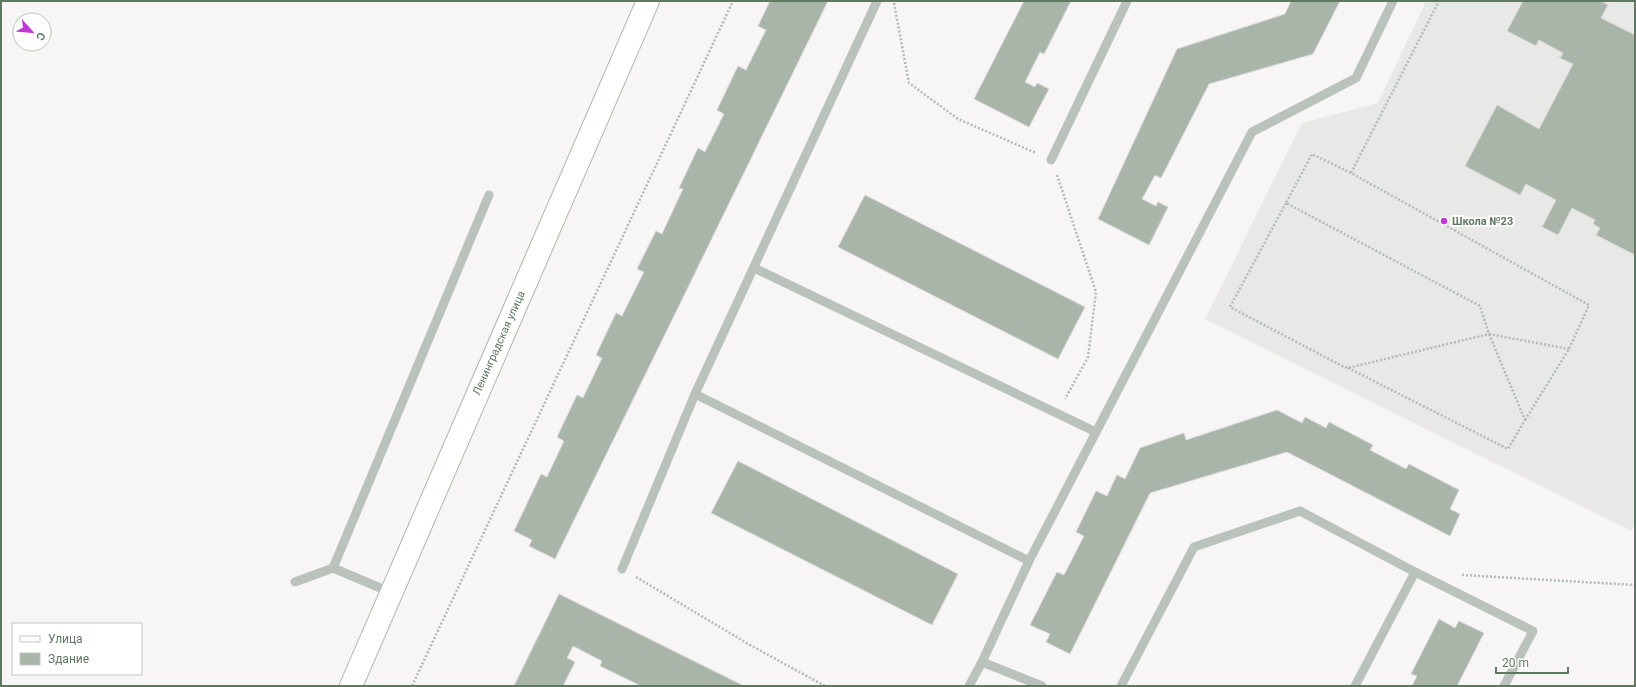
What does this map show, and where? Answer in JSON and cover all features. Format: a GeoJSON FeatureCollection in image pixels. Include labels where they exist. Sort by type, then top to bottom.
{"type":"FeatureCollection","features":[{"type":"Feature","properties":{"kind":"street","name":"Ленинградская улица"},"geometry":{"type":"LineString","coordinates":[[351,686],[390,592],[648,1]]}},
{"type":"Feature","properties":{"kind":"lane"},"geometry":{"type":"LineString","coordinates":[[622,569],[695,394],[876,1]]}},
{"type":"Feature","properties":{"kind":"lane"},"geometry":{"type":"LineString","coordinates":[[1051,160],[1127,1]]}},
{"type":"Feature","properties":{"kind":"lane"},"geometry":{"type":"LineString","coordinates":[[969,686],[982,662],[1029,561],[1252,132],[1356,78],[1393,1]]}},
{"type":"Feature","properties":{"kind":"lane"},"geometry":{"type":"LineString","coordinates":[[333,568],[489,195]]}},
{"type":"Feature","properties":{"kind":"lane"},"geometry":{"type":"LineString","coordinates":[[754,268],[1096,432]]}},
{"type":"Feature","properties":{"kind":"lane"},"geometry":{"type":"LineString","coordinates":[[695,394],[1029,561]]}},
{"type":"Feature","properties":{"kind":"lane"},"geometry":{"type":"LineString","coordinates":[[1121,686],[1194,547],[1300,511],[1415,572],[1533,631],[1504,686]]}},
{"type":"Feature","properties":{"kind":"lane"},"geometry":{"type":"LineString","coordinates":[[295,582],[333,568],[390,592]]}},
{"type":"Feature","properties":{"kind":"lane"},"geometry":{"type":"LineString","coordinates":[[1355,686],[1415,572]]}},
{"type":"Feature","properties":{"kind":"lane"},"geometry":{"type":"LineString","coordinates":[[982,662],[1042,686]]}},
{"type":"Feature","properties":{"kind":"path"},"geometry":{"type":"LineString","coordinates":[[412,686],[732,1]]}},
{"type":"Feature","properties":{"kind":"path"},"geometry":{"type":"LineString","coordinates":[[894,1],[909,83],[958,119],[1051,160],[1096,292],[1088,357],[1057,414]]}},
{"type":"Feature","properties":{"kind":"path"},"geometry":{"type":"LineString","coordinates":[[1352,173],[1439,1]]}},
{"type":"Feature","properties":{"kind":"path"},"geometry":{"type":"LineString","coordinates":[[1312,154],[1352,173],[1589,305],[1569,348],[1508,449],[1230,307],[1312,154]]}},
{"type":"Feature","properties":{"kind":"path"},"geometry":{"type":"LineString","coordinates":[[1286,203],[1480,306],[1489,334],[1525,420]]}},
{"type":"Feature","properties":{"kind":"path"},"geometry":{"type":"LineString","coordinates":[[1348,368],[1489,334],[1569,348]]}},
{"type":"Feature","properties":{"kind":"path"},"geometry":{"type":"LineString","coordinates":[[622,569],[750,645],[825,686]]}},
{"type":"Feature","properties":{"kind":"path"},"geometry":{"type":"LineString","coordinates":[[1454,574],[1635,585]]}},
{"type":"Feature","properties":{"kind":"shaded area","name":"Школа №23"},"geometry":{"type":"Polygon","coordinates":[[[1426,1],[1635,1],[1635,524],[1631,531],[1205,319],[1302,123],[1378,103],[1426,1]]]}},
{"type":"Feature","properties":{"kind":"building"},"geometry":{"type":"Polygon","coordinates":[[[770,1],[828,1],[555,559],[529,546],[532,540],[514,531],[541,474],[547,477],[564,441],[557,437],[577,395],[583,398],[602,358],[596,355],[616,313],[622,316],[644,272],[637,269],[656,231],[662,234],[683,189],[679,188],[698,148],[705,152],[724,114],[717,110],[738,66],[746,70],[766,30],[758,26],[770,1]]]}},
{"type":"Feature","properties":{"kind":"building"},"geometry":{"type":"Polygon","coordinates":[[[1024,1],[1071,1],[1044,54],[1040,52],[1025,82],[1035,87],[1037,83],[1049,89],[1029,127],[974,99],[1024,1]]]}},
{"type":"Feature","properties":{"kind":"building"},"geometry":{"type":"Polygon","coordinates":[[[1291,1],[1340,1],[1313,54],[1209,84],[1161,178],[1155,175],[1142,199],[1156,206],[1158,202],[1168,207],[1149,245],[1098,219],[1177,49],[1285,14],[1291,1]]]}},
{"type":"Feature","properties":{"kind":"building"},"geometry":{"type":"Polygon","coordinates":[[[1523,1],[1601,1],[1608,5],[1601,18],[1635,35],[1635,255],[1596,235],[1600,228],[1593,224],[1595,220],[1572,208],[1558,235],[1542,227],[1556,200],[1526,184],[1520,195],[1465,166],[1497,105],[1539,129],[1573,64],[1558,57],[1561,57],[1563,53],[1539,40],[1536,46],[1507,31],[1523,1]]]}},
{"type":"Feature","properties":{"kind":"building"},"geometry":{"type":"Polygon","coordinates":[[[865,195],[1085,307],[1058,359],[838,247],[865,195]]]}},
{"type":"Feature","properties":{"kind":"building"},"geometry":{"type":"Polygon","coordinates":[[[1277,410],[1302,423],[1305,417],[1326,428],[1329,422],[1373,445],[1370,450],[1406,469],[1409,464],[1459,490],[1450,509],[1460,514],[1450,536],[1287,452],[1150,493],[1070,654],[1046,642],[1050,634],[1030,625],[1057,572],[1064,575],[1084,536],[1076,532],[1096,491],[1107,496],[1117,475],[1125,479],[1140,448],[1184,433],[1186,440],[1277,410]]]}},
{"type":"Feature","properties":{"kind":"building"},"geometry":{"type":"Polygon","coordinates":[[[738,461],[958,574],[932,625],[711,513],[738,461]]]}},
{"type":"Feature","properties":{"kind":"building"},"geometry":{"type":"Polygon","coordinates":[[[559,594],[744,686],[641,686],[600,666],[602,661],[573,646],[567,658],[575,662],[563,686],[514,686],[559,594]]]}},
{"type":"Feature","properties":{"kind":"building"},"geometry":{"type":"Polygon","coordinates":[[[1439,619],[1455,628],[1459,621],[1484,633],[1457,686],[1412,686],[1417,676],[1411,674],[1439,619]]]}},
{"type":"Feature","properties":{"kind":"place","name":"Школа №23"},"geometry":{"type":"Point","coordinates":[1444,221]}}]}
